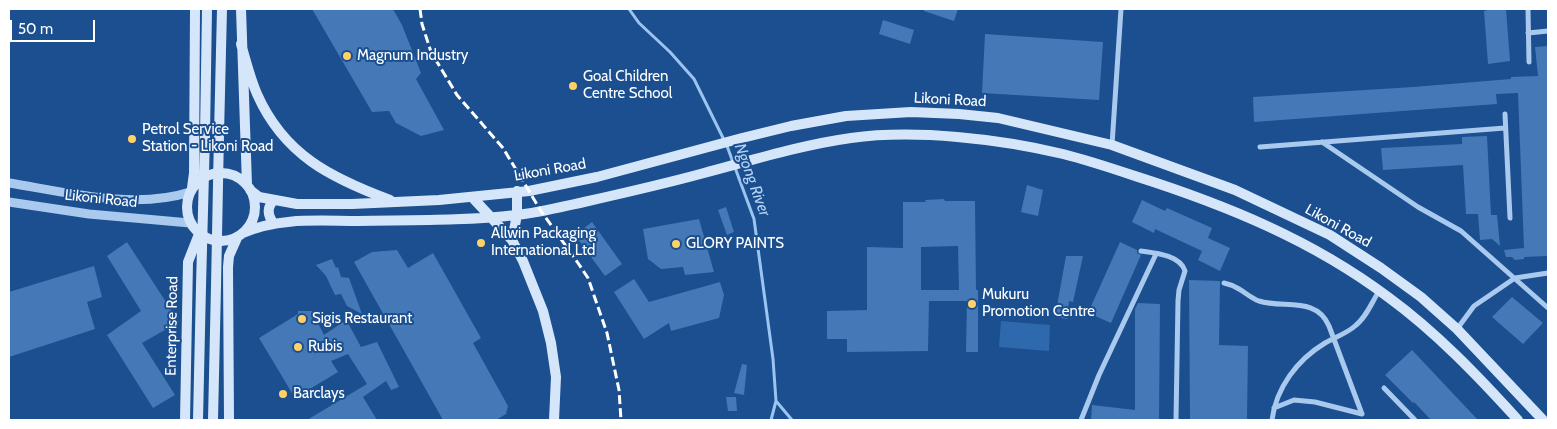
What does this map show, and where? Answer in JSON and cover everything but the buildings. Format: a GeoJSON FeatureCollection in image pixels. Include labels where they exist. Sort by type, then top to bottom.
{"type":"FeatureCollection","features":[{"type":"Feature","properties":{"kind":"main road"},"geometry":{"type":"LineString","coordinates":[[195,9],[194,160],[187,213],[190,223],[199,234],[206,238],[222,242],[263,226],[296,222],[448,220],[517,215],[620,194],[702,174],[810,144],[856,137],[903,135],[977,140],[1062,154],[1168,186],[1278,230],[1323,254],[1379,290],[1444,344],[1518,420]]}},
{"type":"Feature","properties":{"kind":"main road"},"geometry":{"type":"LineString","coordinates":[[198,420],[207,9]]}},
{"type":"Feature","properties":{"kind":"main road"},"geometry":{"type":"LineString","coordinates":[[213,420],[222,9]]}},
{"type":"Feature","properties":{"kind":"main road"},"geometry":{"type":"LineString","coordinates":[[241,9],[248,188]]}},
{"type":"Feature","properties":{"kind":"main road"},"geometry":{"type":"LineString","coordinates":[[241,44],[257,94],[274,124],[290,143],[313,164],[334,177],[396,202]]}},
{"type":"Feature","properties":{"kind":"main road","name":"Likoni Road"},"geometry":{"type":"LineString","coordinates":[[248,188],[259,197],[297,204],[321,205],[439,200],[529,191],[597,177],[742,138],[791,126],[846,116],[911,112],[998,118],[1112,145],[1235,190],[1330,235],[1421,297],[1457,329],[1543,420]]}},
{"type":"Feature","properties":{"kind":"main road"},"geometry":{"type":"LineString","coordinates":[[191,190],[208,175],[218,173],[229,174],[239,178],[248,188],[254,199],[253,218],[249,226],[240,235],[229,256],[228,420]]}},
{"type":"Feature","properties":{"kind":"main road"},"geometry":{"type":"LineString","coordinates":[[512,240],[517,215],[517,191]]}},
{"type":"Feature","properties":{"kind":"main road"},"geometry":{"type":"LineString","coordinates":[[472,196],[518,249],[543,311],[550,337],[556,377],[554,420]]}},
{"type":"Feature","properties":{"kind":"main road"},"geometry":{"type":"LineString","coordinates":[[274,200],[268,212],[274,224]]}},
{"type":"Feature","properties":{"kind":"main road","name":"Enterprise Road"},"geometry":{"type":"LineString","coordinates":[[185,420],[188,262],[199,234]]}},
{"type":"Feature","properties":{"kind":"street"},"geometry":{"type":"LineString","coordinates":[[1112,145],[1121,9]]}},
{"type":"Feature","properties":{"kind":"street"},"geometry":{"type":"LineString","coordinates":[[1528,9],[1529,62]]}},
{"type":"Feature","properties":{"kind":"street"},"geometry":{"type":"LineString","coordinates":[[1528,33],[1548,31]]}},
{"type":"Feature","properties":{"kind":"street"},"geometry":{"type":"LineString","coordinates":[[1505,114],[1510,218]]}},
{"type":"Feature","properties":{"kind":"street"},"geometry":{"type":"LineString","coordinates":[[1260,147],[1506,128]]}},
{"type":"Feature","properties":{"kind":"street"},"geometry":{"type":"LineString","coordinates":[[1322,142],[1418,207],[1461,232],[1548,308]]}},
{"type":"Feature","properties":{"kind":"street"},"geometry":{"type":"LineString","coordinates":[[9,183],[102,197],[140,200],[167,198],[191,190]]}},
{"type":"Feature","properties":{"kind":"street","name":"Likoni Road"},"geometry":{"type":"LineString","coordinates":[[9,202],[89,214],[190,223]]}},
{"type":"Feature","properties":{"kind":"street"},"geometry":{"type":"LineString","coordinates":[[1141,251],[1178,261],[1185,271],[1179,290],[1178,301],[1176,420]]}},
{"type":"Feature","properties":{"kind":"street"},"geometry":{"type":"LineString","coordinates":[[1081,420],[1099,375],[1156,254]]}},
{"type":"Feature","properties":{"kind":"street"},"geometry":{"type":"LineString","coordinates":[[1457,329],[1474,306],[1490,293],[1515,278],[1548,273]]}},
{"type":"Feature","properties":{"kind":"street"},"geometry":{"type":"LineString","coordinates":[[1224,283],[1236,287],[1249,297],[1259,301],[1310,307],[1326,318],[1362,414],[1308,401],[1294,400],[1274,408]]}},
{"type":"Feature","properties":{"kind":"street"},"geometry":{"type":"LineString","coordinates":[[1272,420],[1277,396],[1296,367],[1317,349],[1356,326],[1379,290]]}},
{"type":"Feature","properties":{"kind":"street"},"geometry":{"type":"LineString","coordinates":[[1384,388],[1415,420]]}},
{"type":"Feature","properties":{"kind":"shaded area"},"geometry":{"type":"Polygon","coordinates":[[[1001,321],[1050,325],[1049,351],[999,347],[1001,321]]]}},
{"type":"Feature","properties":{"kind":"waterway","name":"Ngong River"},"geometry":{"type":"LineString","coordinates":[[629,9],[639,23],[670,52],[694,79],[727,146],[754,219],[773,359],[776,401],[771,420]]}},
{"type":"Feature","properties":{"kind":"waterway"},"geometry":{"type":"LineString","coordinates":[[776,401],[792,420]]}},
{"type":"Feature","properties":{"kind":"railway"},"geometry":{"type":"LineString","coordinates":[[420,9],[422,24],[431,52],[457,95],[503,148],[541,211],[588,278],[607,333],[619,390],[621,420]]}},
{"type":"Feature","properties":{"kind":"place","name":"Magnum Industry"},"geometry":{"type":"Point","coordinates":[347,56]}},
{"type":"Feature","properties":{"kind":"place","name":"Goal Children Centre School"},"geometry":{"type":"Point","coordinates":[573,86]}},
{"type":"Feature","properties":{"kind":"place","name":"Petrol Service Station - Likoni Road"},"geometry":{"type":"Point","coordinates":[132,139]}},
{"type":"Feature","properties":{"kind":"place","name":"Allwin Packaging International Ltd"},"geometry":{"type":"Point","coordinates":[481,243]}},
{"type":"Feature","properties":{"kind":"place","name":"GLORY PAINTS"},"geometry":{"type":"Point","coordinates":[676,244]}},
{"type":"Feature","properties":{"kind":"place","name":"Mukuru Promotion Centre"},"geometry":{"type":"Point","coordinates":[972,304]}},
{"type":"Feature","properties":{"kind":"place","name":"Sigis Restaurant"},"geometry":{"type":"Point","coordinates":[302,319]}},
{"type":"Feature","properties":{"kind":"place","name":"Rubis"},"geometry":{"type":"Point","coordinates":[298,347]}},
{"type":"Feature","properties":{"kind":"place","name":"Barclays"},"geometry":{"type":"Point","coordinates":[283,394]}}]}
